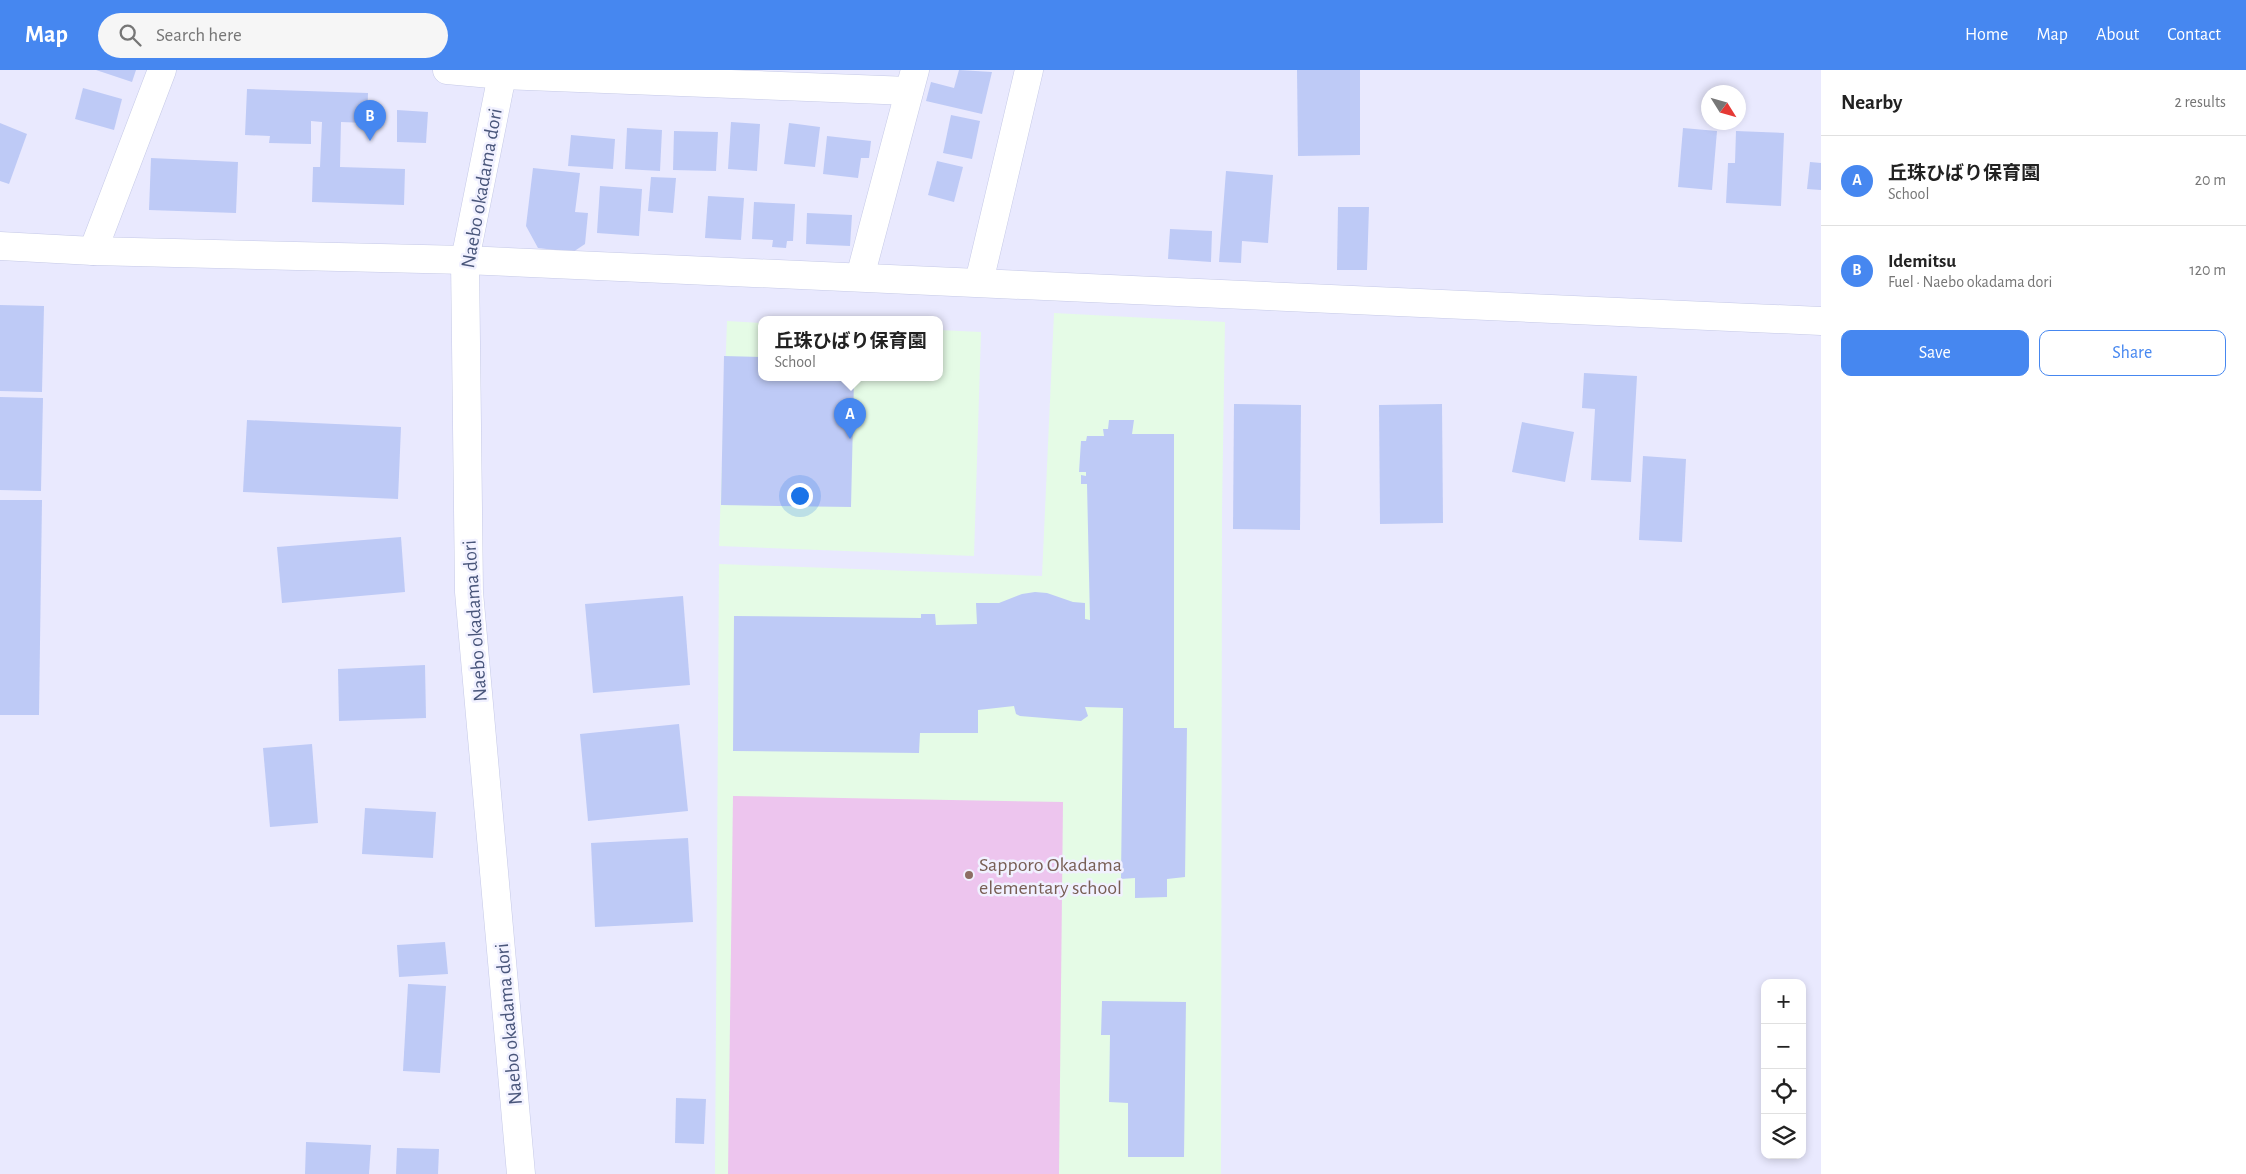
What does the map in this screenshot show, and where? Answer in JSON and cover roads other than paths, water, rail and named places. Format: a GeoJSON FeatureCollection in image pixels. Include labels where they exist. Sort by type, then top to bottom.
{"type":"FeatureCollection","features":[{"type":"Feature","properties":{"kind":"street"},"geometry":{"type":"LineString","coordinates":[[93,251],[162,70]]}},
{"type":"Feature","properties":{"kind":"street"},"geometry":{"type":"LineString","coordinates":[[447,70],[912,80],[860,277]]}},
{"type":"Feature","properties":{"kind":"street"},"geometry":{"type":"LineString","coordinates":[[978,282],[1030,70]]}},
{"type":"Feature","properties":{"kind":"street","name":"Naebo okadama dori"},"geometry":{"type":"LineString","coordinates":[[503,72],[465,260],[469,592],[521,1174]]}},
{"type":"Feature","properties":{"kind":"street"},"geometry":{"type":"LineString","coordinates":[[0,246],[93,251],[465,260],[1821,321]]}},
{"type":"Feature","properties":{"kind":"place","name":"Idemitsu"},"geometry":{"type":"Point","coordinates":[370,141]}},
{"type":"Feature","properties":{"kind":"place","name":"丘珠ひばり保育園"},"geometry":{"type":"Point","coordinates":[850,439]}},
{"type":"Feature","properties":{"kind":"place","name":"Sapporo Okadama elementary school"},"geometry":{"type":"Point","coordinates":[969,875]}}]}
